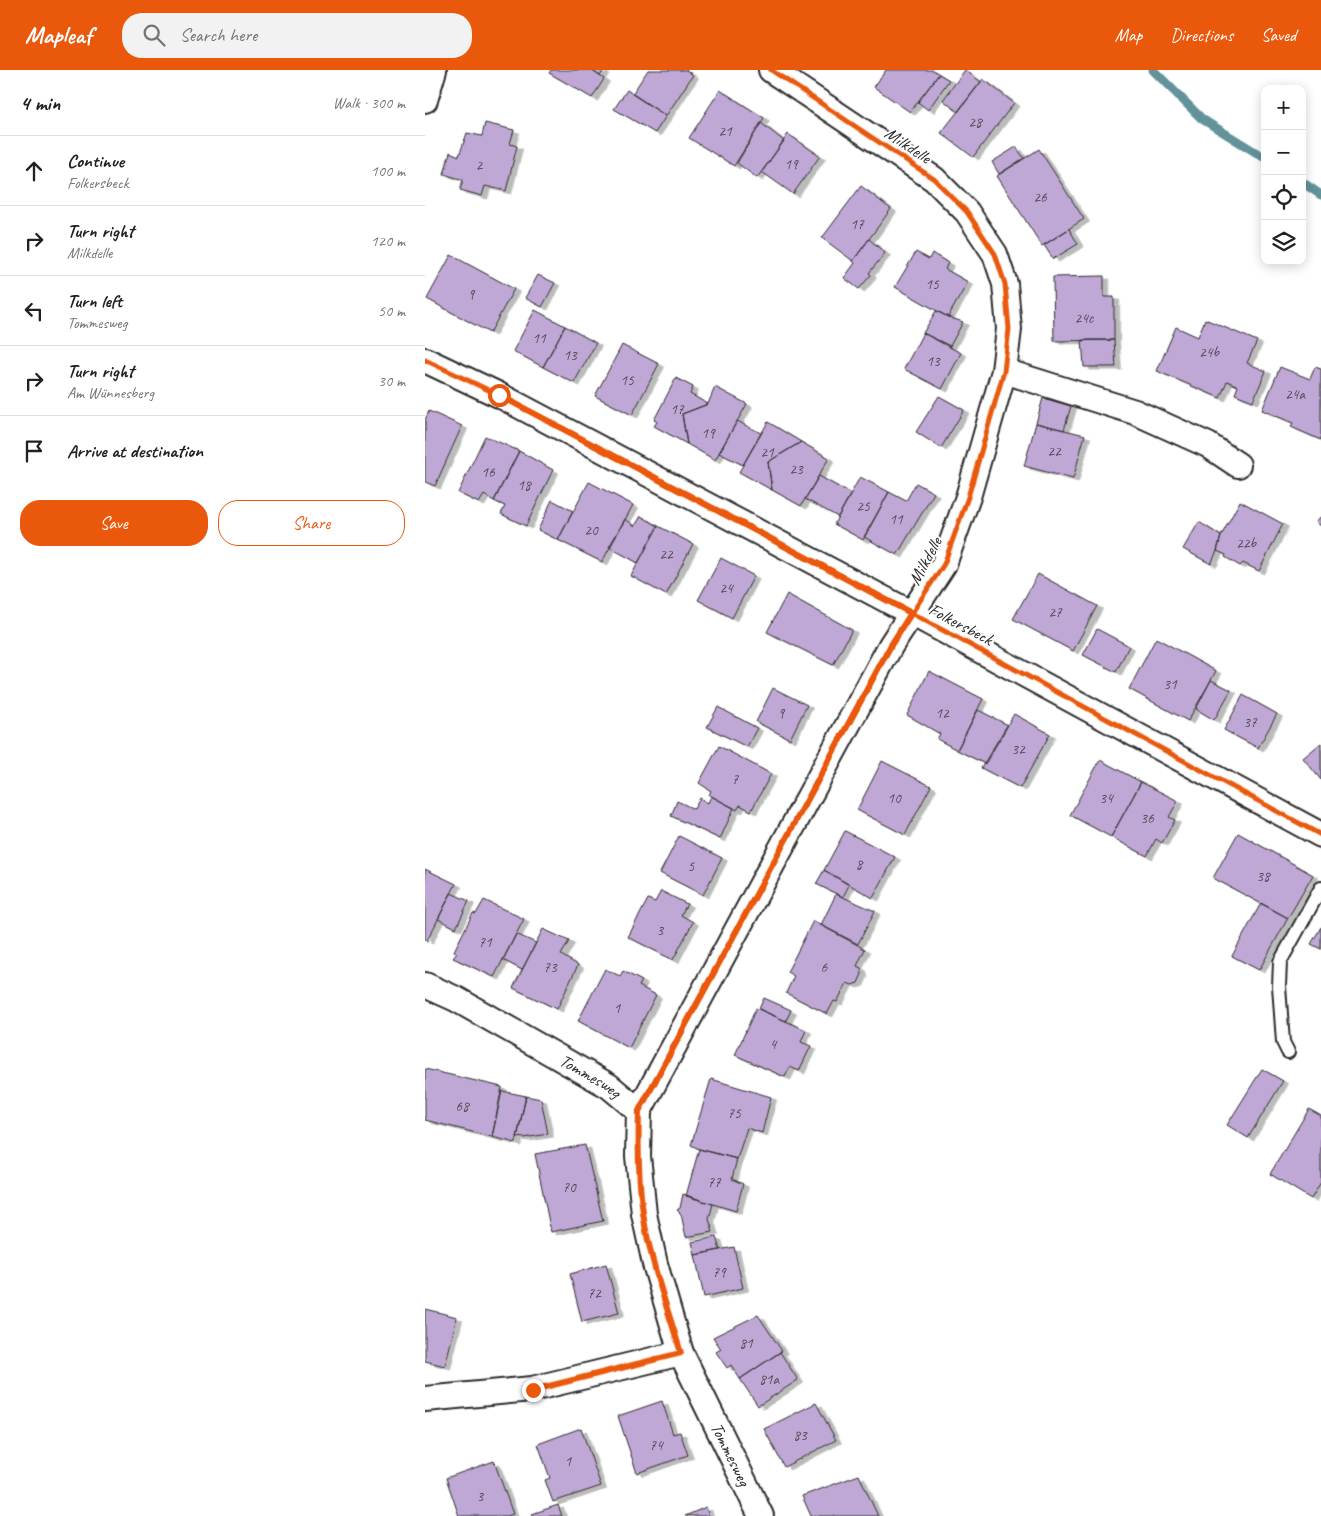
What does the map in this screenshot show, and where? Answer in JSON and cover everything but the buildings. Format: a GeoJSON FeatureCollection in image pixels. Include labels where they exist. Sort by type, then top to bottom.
{"type":"FeatureCollection","features":[{"type":"Feature","properties":{"kind":"street"},"geometry":{"type":"LineString","coordinates":[[425,100],[434,70]]}},
{"type":"Feature","properties":{"kind":"street","name":"Milkdelle"},"geometry":{"type":"LineString","coordinates":[[639,1111],[891,645],[944,564],[968,497],[992,419],[1004,371],[1009,329],[1005,284],[995,254],[967,212],[934,179],[771,70]]}},
{"type":"Feature","properties":{"kind":"street","name":"Folkersbeck"},"geometry":{"type":"LineString","coordinates":[[425,360],[499,395],[911,613],[1321,835]]}},
{"type":"Feature","properties":{"kind":"street"},"geometry":{"type":"LineString","coordinates":[[1004,371],[1135,412],[1208,445],[1238,465]]}},
{"type":"Feature","properties":{"kind":"street","name":"Tommesweg"},"geometry":{"type":"LineString","coordinates":[[425,985],[456,999],[609,1086],[639,1111],[638,1156],[643,1214],[655,1264],[681,1353],[761,1516]]}},
{"type":"Feature","properties":{"kind":"street"},"geometry":{"type":"LineString","coordinates":[[425,1399],[533,1390],[681,1353]]}},
{"type":"Feature","properties":{"kind":"lane"},"geometry":{"type":"LineString","coordinates":[[1288,1052],[1283,1042],[1279,986],[1280,962],[1321,888]]}},
{"type":"Feature","properties":{"kind":"waterway","name":"Milkdelle"},"geometry":{"type":"LineString","coordinates":[[1153,70],[1202,119],[1261,156]]}},
{"type":"Feature","properties":{"kind":"waterway","name":"Milkdelle"},"geometry":{"type":"LineString","coordinates":[[1306,185],[1321,195]]}},
{"type":"Feature","properties":{"kind":"cycle path"},"geometry":{"type":"LineString","coordinates":[[639,1111],[891,645],[944,564],[968,497],[1004,371],[1009,329],[1005,284],[995,254],[967,212],[934,179],[771,70]]}},
{"type":"Feature","properties":{"kind":"cycle path"},"geometry":{"type":"LineString","coordinates":[[425,360],[499,395],[911,613],[1321,835]]}},
{"type":"Feature","properties":{"kind":"route"},"geometry":{"type":"LineString","coordinates":[[499,395],[911,613],[891,645],[639,1111],[638,1156],[643,1214],[655,1264],[681,1353],[533,1390]]}}]}
